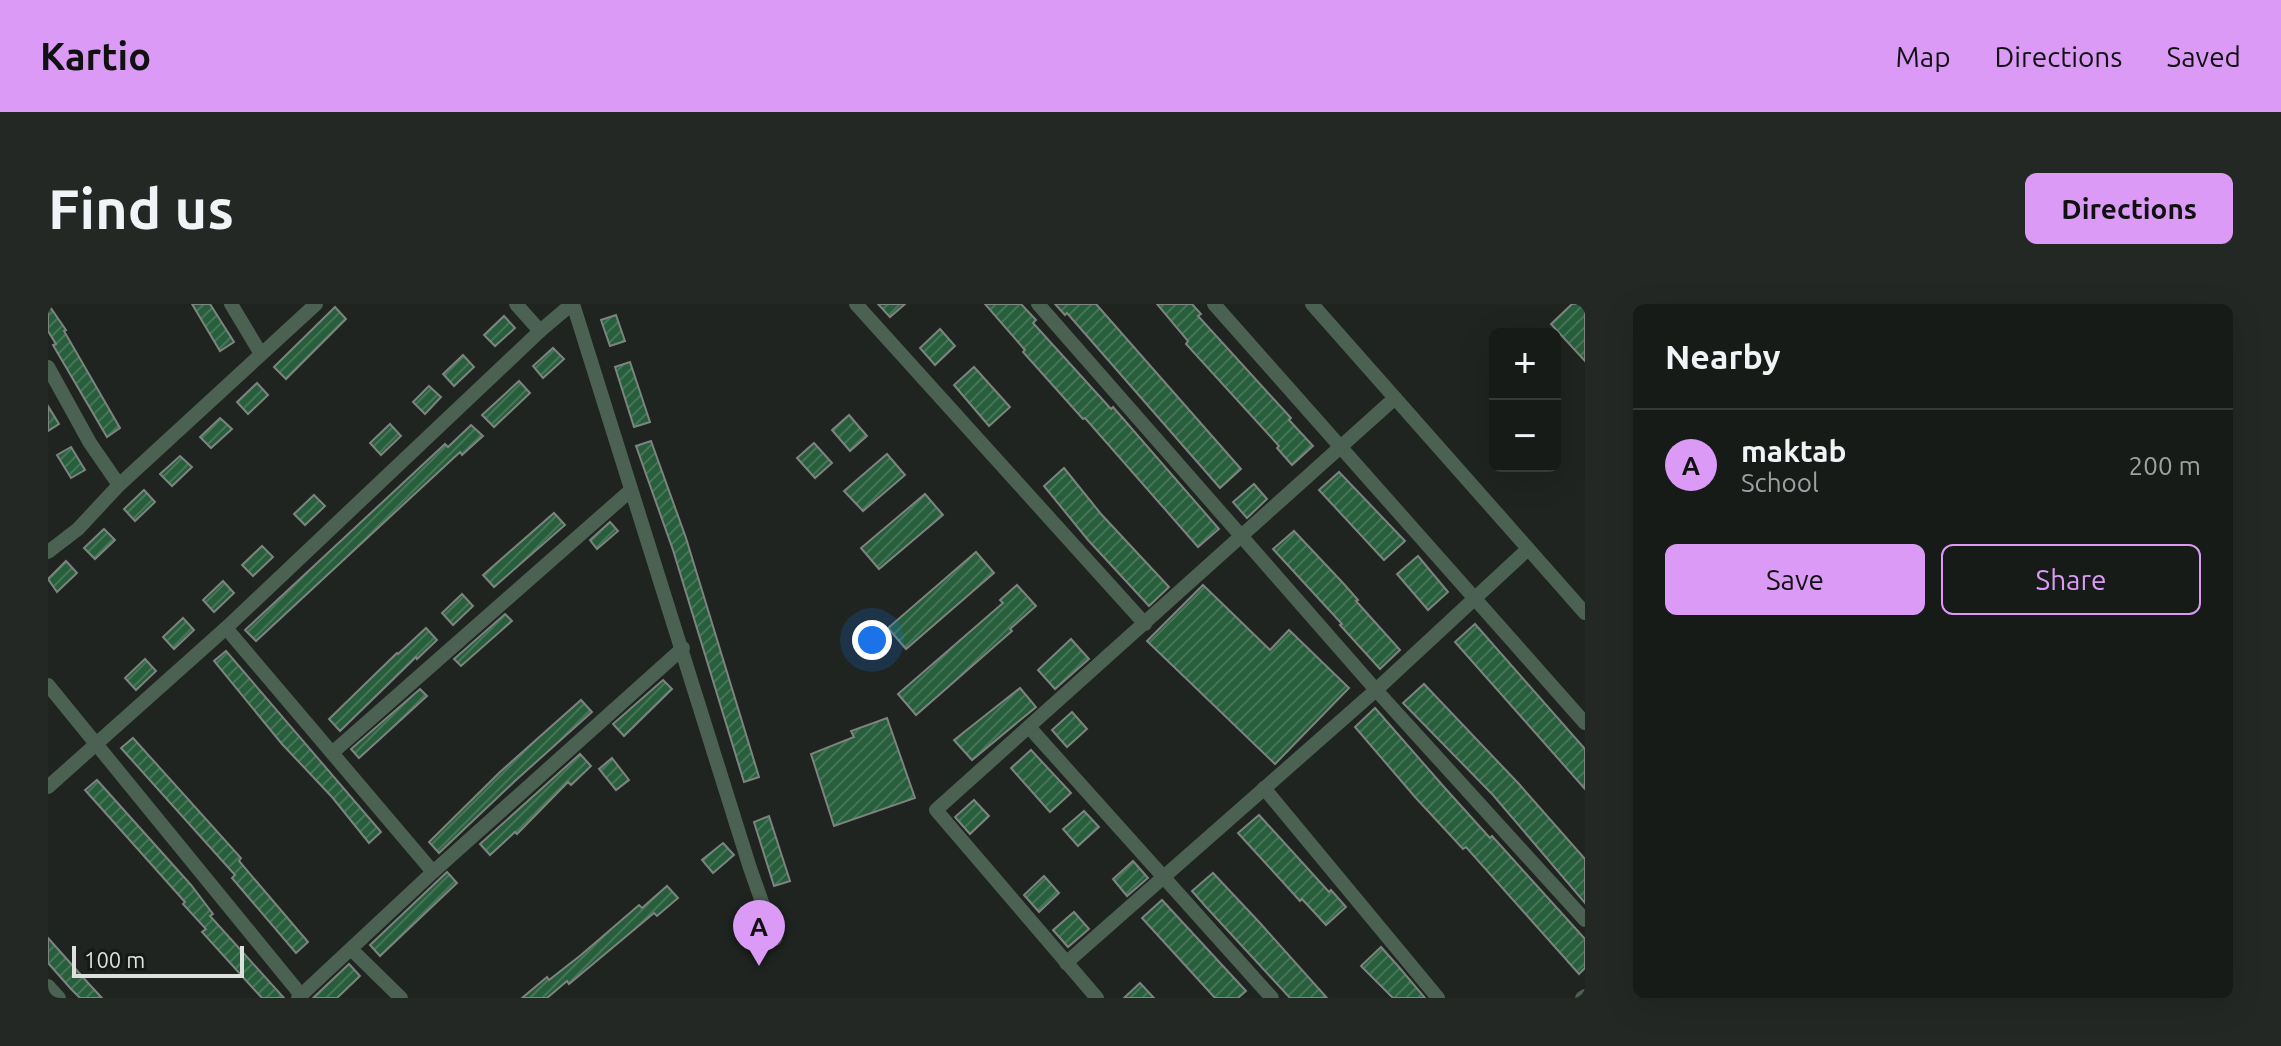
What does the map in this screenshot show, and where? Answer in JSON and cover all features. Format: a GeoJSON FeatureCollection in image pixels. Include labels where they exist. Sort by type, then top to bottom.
{"type":"FeatureCollection","features":[{"type":"Feature","properties":{"kind":"street"},"geometry":{"type":"LineString","coordinates":[[231,304],[261,354]]}},
{"type":"Feature","properties":{"kind":"street"},"geometry":{"type":"LineString","coordinates":[[48,552],[78,529],[119,485],[316,304]]}},
{"type":"Feature","properties":{"kind":"street"},"geometry":{"type":"LineString","coordinates":[[516,304],[540,331]]}},
{"type":"Feature","properties":{"kind":"street"},"geometry":{"type":"LineString","coordinates":[[48,787],[226,628],[540,331],[573,304],[775,939]]}},
{"type":"Feature","properties":{"kind":"street"},"geometry":{"type":"LineString","coordinates":[[856,304],[1145,624]]}},
{"type":"Feature","properties":{"kind":"street"},"geometry":{"type":"LineString","coordinates":[[1038,304],[1376,690],[1585,920]]}},
{"type":"Feature","properties":{"kind":"street"},"geometry":{"type":"LineString","coordinates":[[1214,304],[1585,723]]}},
{"type":"Feature","properties":{"kind":"street"},"geometry":{"type":"LineString","coordinates":[[1312,304],[1585,613]]}},
{"type":"Feature","properties":{"kind":"street"},"geometry":{"type":"LineString","coordinates":[[48,367],[90,443],[119,485]]}},
{"type":"Feature","properties":{"kind":"street"},"geometry":{"type":"LineString","coordinates":[[1097,998],[936,810],[1395,398]]}},
{"type":"Feature","properties":{"kind":"street"},"geometry":{"type":"LineString","coordinates":[[332,753],[631,490]]}},
{"type":"Feature","properties":{"kind":"street"},"geometry":{"type":"LineString","coordinates":[[1066,963],[1376,690],[1528,549]]}},
{"type":"Feature","properties":{"kind":"street"},"geometry":{"type":"LineString","coordinates":[[226,628],[433,872]]}},
{"type":"Feature","properties":{"kind":"street"},"geometry":{"type":"LineString","coordinates":[[48,685],[299,996],[683,648]]}},
{"type":"Feature","properties":{"kind":"street"},"geometry":{"type":"LineString","coordinates":[[1029,727],[1272,998]]}},
{"type":"Feature","properties":{"kind":"street"},"geometry":{"type":"LineString","coordinates":[[1264,788],[1438,998]]}},
{"type":"Feature","properties":{"kind":"street"},"geometry":{"type":"LineString","coordinates":[[352,950],[401,998]]}},
{"type":"Feature","properties":{"kind":"building"},"geometry":{"type":"Polygon","coordinates":[[[48,304],[66,330],[120,428],[107,437],[53,345],[56,344],[48,331],[48,304]]]}},
{"type":"Feature","properties":{"kind":"building"},"geometry":{"type":"Polygon","coordinates":[[[192,304],[210,304],[234,342],[220,351],[192,304]]]}},
{"type":"Feature","properties":{"kind":"building"},"geometry":{"type":"Polygon","coordinates":[[[878,304],[905,304],[890,317],[878,304]]]}},
{"type":"Feature","properties":{"kind":"building"},"geometry":{"type":"Polygon","coordinates":[[[985,304],[1021,304],[1036,320],[1033,323],[1111,409],[1113,407],[1219,529],[1198,547],[1023,352],[1025,350],[985,304]]]}},
{"type":"Feature","properties":{"kind":"building"},"geometry":{"type":"Polygon","coordinates":[[[1055,304],[1096,304],[1241,469],[1220,488],[1067,313],[1065,315],[1055,304]]]}},
{"type":"Feature","properties":{"kind":"building"},"geometry":{"type":"Polygon","coordinates":[[[1157,304],[1192,304],[1201,314],[1198,316],[1313,446],[1292,465],[1277,448],[1279,446],[1186,344],[1188,341],[1157,304]]]}},
{"type":"Feature","properties":{"kind":"building"},"geometry":{"type":"Polygon","coordinates":[[[1572,304],[1585,304],[1585,361],[1561,335],[1561,328],[1551,324],[1572,304]]]}},
{"type":"Feature","properties":{"kind":"building"},"geometry":{"type":"Polygon","coordinates":[[[335,307],[346,319],[286,379],[274,367],[335,307]]]}},
{"type":"Feature","properties":{"kind":"building"},"geometry":{"type":"Polygon","coordinates":[[[616,315],[625,341],[610,346],[601,320],[616,315]]]}},
{"type":"Feature","properties":{"kind":"building"},"geometry":{"type":"Polygon","coordinates":[[[504,316],[515,328],[495,346],[484,335],[504,316]]]}},
{"type":"Feature","properties":{"kind":"building"},"geometry":{"type":"Polygon","coordinates":[[[940,329],[955,346],[935,365],[920,348],[940,329]]]}},
{"type":"Feature","properties":{"kind":"building"},"geometry":{"type":"Polygon","coordinates":[[[553,348],[564,359],[543,378],[533,366],[553,348]]]}},
{"type":"Feature","properties":{"kind":"building"},"geometry":{"type":"Polygon","coordinates":[[[463,355],[474,367],[454,386],[443,374],[463,355]]]}},
{"type":"Feature","properties":{"kind":"building"},"geometry":{"type":"Polygon","coordinates":[[[630,362],[650,422],[634,427],[615,367],[630,362]]]}},
{"type":"Feature","properties":{"kind":"building"},"geometry":{"type":"Polygon","coordinates":[[[974,367],[1010,407],[989,426],[954,385],[974,367]]]}},
{"type":"Feature","properties":{"kind":"building"},"geometry":{"type":"Polygon","coordinates":[[[519,381],[530,393],[494,427],[482,415],[519,381]]]}},
{"type":"Feature","properties":{"kind":"building"},"geometry":{"type":"Polygon","coordinates":[[[257,383],[268,395],[248,414],[237,402],[257,383]]]}},
{"type":"Feature","properties":{"kind":"building"},"geometry":{"type":"Polygon","coordinates":[[[429,386],[441,397],[425,414],[413,402],[429,386]]]}},
{"type":"Feature","properties":{"kind":"building"},"geometry":{"type":"Polygon","coordinates":[[[48,406],[59,424],[48,431],[48,406]]]}},
{"type":"Feature","properties":{"kind":"building"},"geometry":{"type":"Polygon","coordinates":[[[849,415],[867,436],[850,451],[832,430],[849,415]]]}},
{"type":"Feature","properties":{"kind":"building"},"geometry":{"type":"Polygon","coordinates":[[[220,418],[232,429],[211,448],[200,437],[220,418]]]}},
{"type":"Feature","properties":{"kind":"building"},"geometry":{"type":"Polygon","coordinates":[[[390,424],[401,436],[381,455],[370,443],[390,424]]]}},
{"type":"Feature","properties":{"kind":"building"},"geometry":{"type":"Polygon","coordinates":[[[471,425],[483,436],[462,455],[460,452],[256,641],[245,630],[445,444],[448,447],[471,425]]]}},
{"type":"Feature","properties":{"kind":"building"},"geometry":{"type":"Polygon","coordinates":[[[651,441],[686,538],[759,777],[744,782],[673,550],[636,446],[651,441]]]}},
{"type":"Feature","properties":{"kind":"building"},"geometry":{"type":"Polygon","coordinates":[[[814,443],[832,463],[815,478],[797,458],[814,443]]]}},
{"type":"Feature","properties":{"kind":"building"},"geometry":{"type":"Polygon","coordinates":[[[71,447],[85,470],[71,478],[57,455],[71,447]]]}},
{"type":"Feature","properties":{"kind":"building"},"geometry":{"type":"Polygon","coordinates":[[[887,454],[905,475],[863,511],[844,491],[887,454]]]}},
{"type":"Feature","properties":{"kind":"building"},"geometry":{"type":"Polygon","coordinates":[[[180,456],[192,467],[172,486],[160,474],[180,456]]]}},
{"type":"Feature","properties":{"kind":"building"},"geometry":{"type":"Polygon","coordinates":[[[1064,468],[1101,514],[1169,587],[1149,606],[1088,540],[1044,486],[1064,468]]]}},
{"type":"Feature","properties":{"kind":"building"},"geometry":{"type":"Polygon","coordinates":[[[1339,472],[1405,541],[1384,560],[1319,490],[1339,472]]]}},
{"type":"Feature","properties":{"kind":"building"},"geometry":{"type":"Polygon","coordinates":[[[1254,484],[1267,499],[1247,518],[1233,502],[1254,484]]]}},
{"type":"Feature","properties":{"kind":"building"},"geometry":{"type":"Polygon","coordinates":[[[144,490],[155,502],[135,521],[124,509],[144,490]]]}},
{"type":"Feature","properties":{"kind":"building"},"geometry":{"type":"Polygon","coordinates":[[[925,494],[943,515],[879,569],[861,548],[925,494]]]}},
{"type":"Feature","properties":{"kind":"building"},"geometry":{"type":"Polygon","coordinates":[[[314,495],[325,506],[305,525],[294,514],[314,495]]]}},
{"type":"Feature","properties":{"kind":"building"},"geometry":{"type":"Polygon","coordinates":[[[554,513],[565,525],[494,587],[483,575],[554,513]]]}},
{"type":"Feature","properties":{"kind":"building"},"geometry":{"type":"Polygon","coordinates":[[[610,522],[618,531],[597,549],[590,540],[610,522]]]}},
{"type":"Feature","properties":{"kind":"building"},"geometry":{"type":"Polygon","coordinates":[[[104,529],[115,540],[95,559],[84,548],[104,529]]]}},
{"type":"Feature","properties":{"kind":"building"},"geometry":{"type":"Polygon","coordinates":[[[1294,531],[1400,650],[1380,669],[1273,549],[1294,531]]]}},
{"type":"Feature","properties":{"kind":"building"},"geometry":{"type":"Polygon","coordinates":[[[262,546],[273,557],[253,576],[242,565],[262,546]]]}},
{"type":"Feature","properties":{"kind":"building"},"geometry":{"type":"Polygon","coordinates":[[[976,552],[994,573],[906,649],[888,628],[976,552]]]}},
{"type":"Feature","properties":{"kind":"building"},"geometry":{"type":"Polygon","coordinates":[[[1418,556],[1448,592],[1428,610],[1397,574],[1418,556]]]}},
{"type":"Feature","properties":{"kind":"building"},"geometry":{"type":"Polygon","coordinates":[[[66,561],[77,573],[57,592],[48,579],[66,561]]]}},
{"type":"Feature","properties":{"kind":"building"},"geometry":{"type":"Polygon","coordinates":[[[223,581],[234,593],[214,612],[203,600],[223,581]]]}},
{"type":"Feature","properties":{"kind":"building"},"geometry":{"type":"Polygon","coordinates":[[[1017,585],[1036,606],[916,715],[898,694],[1003,603],[1000,600],[1017,585]]]}},
{"type":"Feature","properties":{"kind":"building"},"geometry":{"type":"Polygon","coordinates":[[[1203,585],[1270,650],[1289,630],[1349,688],[1275,764],[1147,641],[1203,585]]]}},
{"type":"Feature","properties":{"kind":"building"},"geometry":{"type":"Polygon","coordinates":[[[462,594],[473,606],[453,625],[442,613],[462,594]]]}},
{"type":"Feature","properties":{"kind":"building"},"geometry":{"type":"Polygon","coordinates":[[[505,614],[512,621],[461,666],[454,659],[505,614]]]}},
{"type":"Feature","properties":{"kind":"building"},"geometry":{"type":"Polygon","coordinates":[[[183,618],[194,630],[174,649],[163,637],[183,618]]]}},
{"type":"Feature","properties":{"kind":"building"},"geometry":{"type":"Polygon","coordinates":[[[1475,624],[1585,749],[1585,789],[1455,642],[1475,624]]]}},
{"type":"Feature","properties":{"kind":"building"},"geometry":{"type":"Polygon","coordinates":[[[426,628],[437,640],[340,731],[329,719],[426,628]]]}},
{"type":"Feature","properties":{"kind":"building"},"geometry":{"type":"Polygon","coordinates":[[[1071,639],[1089,659],[1055,689],[1038,670],[1071,639]]]}},
{"type":"Feature","properties":{"kind":"building"},"geometry":{"type":"Polygon","coordinates":[[[226,651],[381,832],[369,843],[214,661],[226,651]]]}},
{"type":"Feature","properties":{"kind":"building"},"geometry":{"type":"Polygon","coordinates":[[[145,659],[156,671],[136,690],[125,678],[145,659]]]}},
{"type":"Feature","properties":{"kind":"building"},"geometry":{"type":"Polygon","coordinates":[[[663,680],[672,689],[624,736],[613,724],[663,680]]]}},
{"type":"Feature","properties":{"kind":"building"},"geometry":{"type":"Polygon","coordinates":[[[1424,684],[1585,859],[1585,903],[1493,795],[1403,703],[1424,684]]]}},
{"type":"Feature","properties":{"kind":"building"},"geometry":{"type":"Polygon","coordinates":[[[1020,688],[1036,707],[972,760],[954,740],[1020,688]]]}},
{"type":"Feature","properties":{"kind":"building"},"geometry":{"type":"Polygon","coordinates":[[[420,689],[427,696],[359,758],[351,749],[420,689]]]}},
{"type":"Feature","properties":{"kind":"building"},"geometry":{"type":"Polygon","coordinates":[[[581,700],[592,712],[439,853],[429,842],[500,772],[581,700]]]}},
{"type":"Feature","properties":{"kind":"building"},"geometry":{"type":"Polygon","coordinates":[[[1375,708],[1585,939],[1585,968],[1579,974],[1466,847],[1463,849],[1415,797],[1355,727],[1375,708]]]}},
{"type":"Feature","properties":{"kind":"building"},"geometry":{"type":"Polygon","coordinates":[[[1072,712],[1087,729],[1067,747],[1052,730],[1072,712]]]}},
{"type":"Feature","properties":{"kind":"building"},"geometry":{"type":"Polygon","coordinates":[[[887,718],[915,798],[834,826],[811,754],[854,737],[851,731],[887,718]]]}},
{"type":"Feature","properties":{"kind":"building"},"geometry":{"type":"Polygon","coordinates":[[[133,738],[241,858],[239,861],[308,942],[296,953],[232,878],[235,875],[121,748],[133,738]]]}},
{"type":"Feature","properties":{"kind":"building"},"geometry":{"type":"Polygon","coordinates":[[[1031,750],[1071,793],[1050,812],[1011,768],[1031,750]]]}},
{"type":"Feature","properties":{"kind":"building"},"geometry":{"type":"Polygon","coordinates":[[[580,754],[591,766],[571,785],[568,782],[517,834],[515,832],[490,855],[480,844],[580,754]]]}},
{"type":"Feature","properties":{"kind":"building"},"geometry":{"type":"Polygon","coordinates":[[[612,758],[629,780],[616,790],[599,769],[612,758]]]}},
{"type":"Feature","properties":{"kind":"building"},"geometry":{"type":"Polygon","coordinates":[[[97,780],[191,885],[213,914],[210,916],[284,998],[262,998],[202,932],[206,929],[183,904],[185,902],[85,790],[97,780]]]}},
{"type":"Feature","properties":{"kind":"building"},"geometry":{"type":"Polygon","coordinates":[[[974,800],[989,816],[970,834],[955,817],[974,800]]]}},
{"type":"Feature","properties":{"kind":"building"},"geometry":{"type":"Polygon","coordinates":[[[1084,811],[1099,827],[1078,846],[1063,829],[1084,811]]]}},
{"type":"Feature","properties":{"kind":"building"},"geometry":{"type":"Polygon","coordinates":[[[1259,815],[1346,907],[1326,925],[1238,833],[1259,815]]]}},
{"type":"Feature","properties":{"kind":"building"},"geometry":{"type":"Polygon","coordinates":[[[769,816],[790,881],[774,886],[754,822],[769,816]]]}},
{"type":"Feature","properties":{"kind":"building"},"geometry":{"type":"Polygon","coordinates":[[[723,843],[734,855],[713,873],[702,860],[723,843]]]}},
{"type":"Feature","properties":{"kind":"building"},"geometry":{"type":"Polygon","coordinates":[[[1133,861],[1148,878],[1127,896],[1113,879],[1133,861]]]}},
{"type":"Feature","properties":{"kind":"building"},"geometry":{"type":"Polygon","coordinates":[[[447,872],[457,883],[380,956],[370,945],[447,872]]]}},
{"type":"Feature","properties":{"kind":"building"},"geometry":{"type":"Polygon","coordinates":[[[1213,873],[1327,998],[1290,998],[1207,908],[1192,891],[1213,873]]]}},
{"type":"Feature","properties":{"kind":"building"},"geometry":{"type":"Polygon","coordinates":[[[1044,876],[1059,893],[1039,912],[1024,895],[1044,876]]]}},
{"type":"Feature","properties":{"kind":"building"},"geometry":{"type":"Polygon","coordinates":[[[667,886],[678,898],[657,916],[654,913],[569,984],[567,981],[547,998],[522,998],[547,977],[549,980],[639,905],[642,908],[667,886]]]}},
{"type":"Feature","properties":{"kind":"building"},"geometry":{"type":"Polygon","coordinates":[[[1162,900],[1246,991],[1238,998],[1215,998],[1142,918],[1162,900]]]}},
{"type":"Feature","properties":{"kind":"building"},"geometry":{"type":"Polygon","coordinates":[[[1074,912],[1089,929],[1068,947],[1053,930],[1074,912]]]}},
{"type":"Feature","properties":{"kind":"building"},"geometry":{"type":"Polygon","coordinates":[[[48,938],[102,998],[80,998],[71,989],[48,963],[48,938]]]}},
{"type":"Feature","properties":{"kind":"building"},"geometry":{"type":"Polygon","coordinates":[[[1381,947],[1425,998],[1393,998],[1361,966],[1381,947]]]}},
{"type":"Feature","properties":{"kind":"building"},"geometry":{"type":"Polygon","coordinates":[[[349,964],[360,976],[337,998],[313,998],[349,964]]]}},
{"type":"Feature","properties":{"kind":"building"},"geometry":{"type":"Polygon","coordinates":[[[1140,983],[1154,998],[1124,998],[1140,983]]]}},
{"type":"Feature","properties":{"kind":"place","name":"maktab"},"geometry":{"type":"Point","coordinates":[759,966]}}]}
